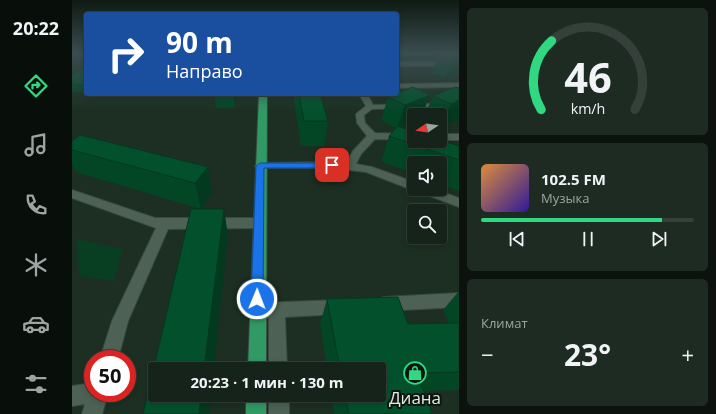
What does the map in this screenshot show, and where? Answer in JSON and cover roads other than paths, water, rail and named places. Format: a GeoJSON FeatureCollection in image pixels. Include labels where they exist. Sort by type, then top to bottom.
{"type":"FeatureCollection","features":[{"type":"Feature","properties":{"kind":"main road"},"geometry":{"type":"LineString","coordinates":[[256,362],[258,223],[263,96]]}},
{"type":"Feature","properties":{"kind":"main road"},"geometry":{"type":"LineString","coordinates":[[256,402],[256,414]]}},
{"type":"Feature","properties":{"kind":"lane"},"geometry":{"type":"LineString","coordinates":[[399,86],[459,85]]}},
{"type":"Feature","properties":{"kind":"lane"},"geometry":{"type":"LineString","coordinates":[[364,96],[370,107]]}},
{"type":"Feature","properties":{"kind":"lane"},"geometry":{"type":"LineString","coordinates":[[407,137],[372,136],[361,124],[360,114],[370,107],[459,105]]}},
{"type":"Feature","properties":{"kind":"lane"},"geometry":{"type":"LineString","coordinates":[[349,167],[357,154],[372,136]]}},
{"type":"Feature","properties":{"kind":"lane"},"geometry":{"type":"LineString","coordinates":[[447,137],[459,137]]}},
{"type":"Feature","properties":{"kind":"lane"},"geometry":{"type":"LineString","coordinates":[[260,166],[332,165],[368,169],[407,183]]}},
{"type":"Feature","properties":{"kind":"lane"},"geometry":{"type":"LineString","coordinates":[[72,194],[154,223],[258,223]]}},
{"type":"Feature","properties":{"kind":"lane"},"geometry":{"type":"LineString","coordinates":[[441,196],[459,203]]}},
{"type":"Feature","properties":{"kind":"lane"},"geometry":{"type":"LineString","coordinates":[[112,350],[120,321],[164,224]]}},
{"type":"Feature","properties":{"kind":"lane"},"geometry":{"type":"LineString","coordinates":[[372,305],[459,300]]}},
{"type":"Feature","properties":{"kind":"lane"},"geometry":{"type":"LineString","coordinates":[[257,311],[356,306]]}},
{"type":"Feature","properties":{"kind":"lane"},"geometry":{"type":"LineString","coordinates":[[277,310],[278,362]]}},
{"type":"Feature","properties":{"kind":"lane"},"geometry":{"type":"LineString","coordinates":[[72,396],[84,394]]}},
{"type":"Feature","properties":{"kind":"lane"},"geometry":{"type":"LineString","coordinates":[[92,414],[95,402]]}},
{"type":"Feature","properties":{"kind":"lane"},"geometry":{"type":"LineString","coordinates":[[279,402],[279,414]]}},
{"type":"Feature","properties":{"kind":"place","name":"Диана"},"geometry":{"type":"Point","coordinates":[415,373]}}]}
